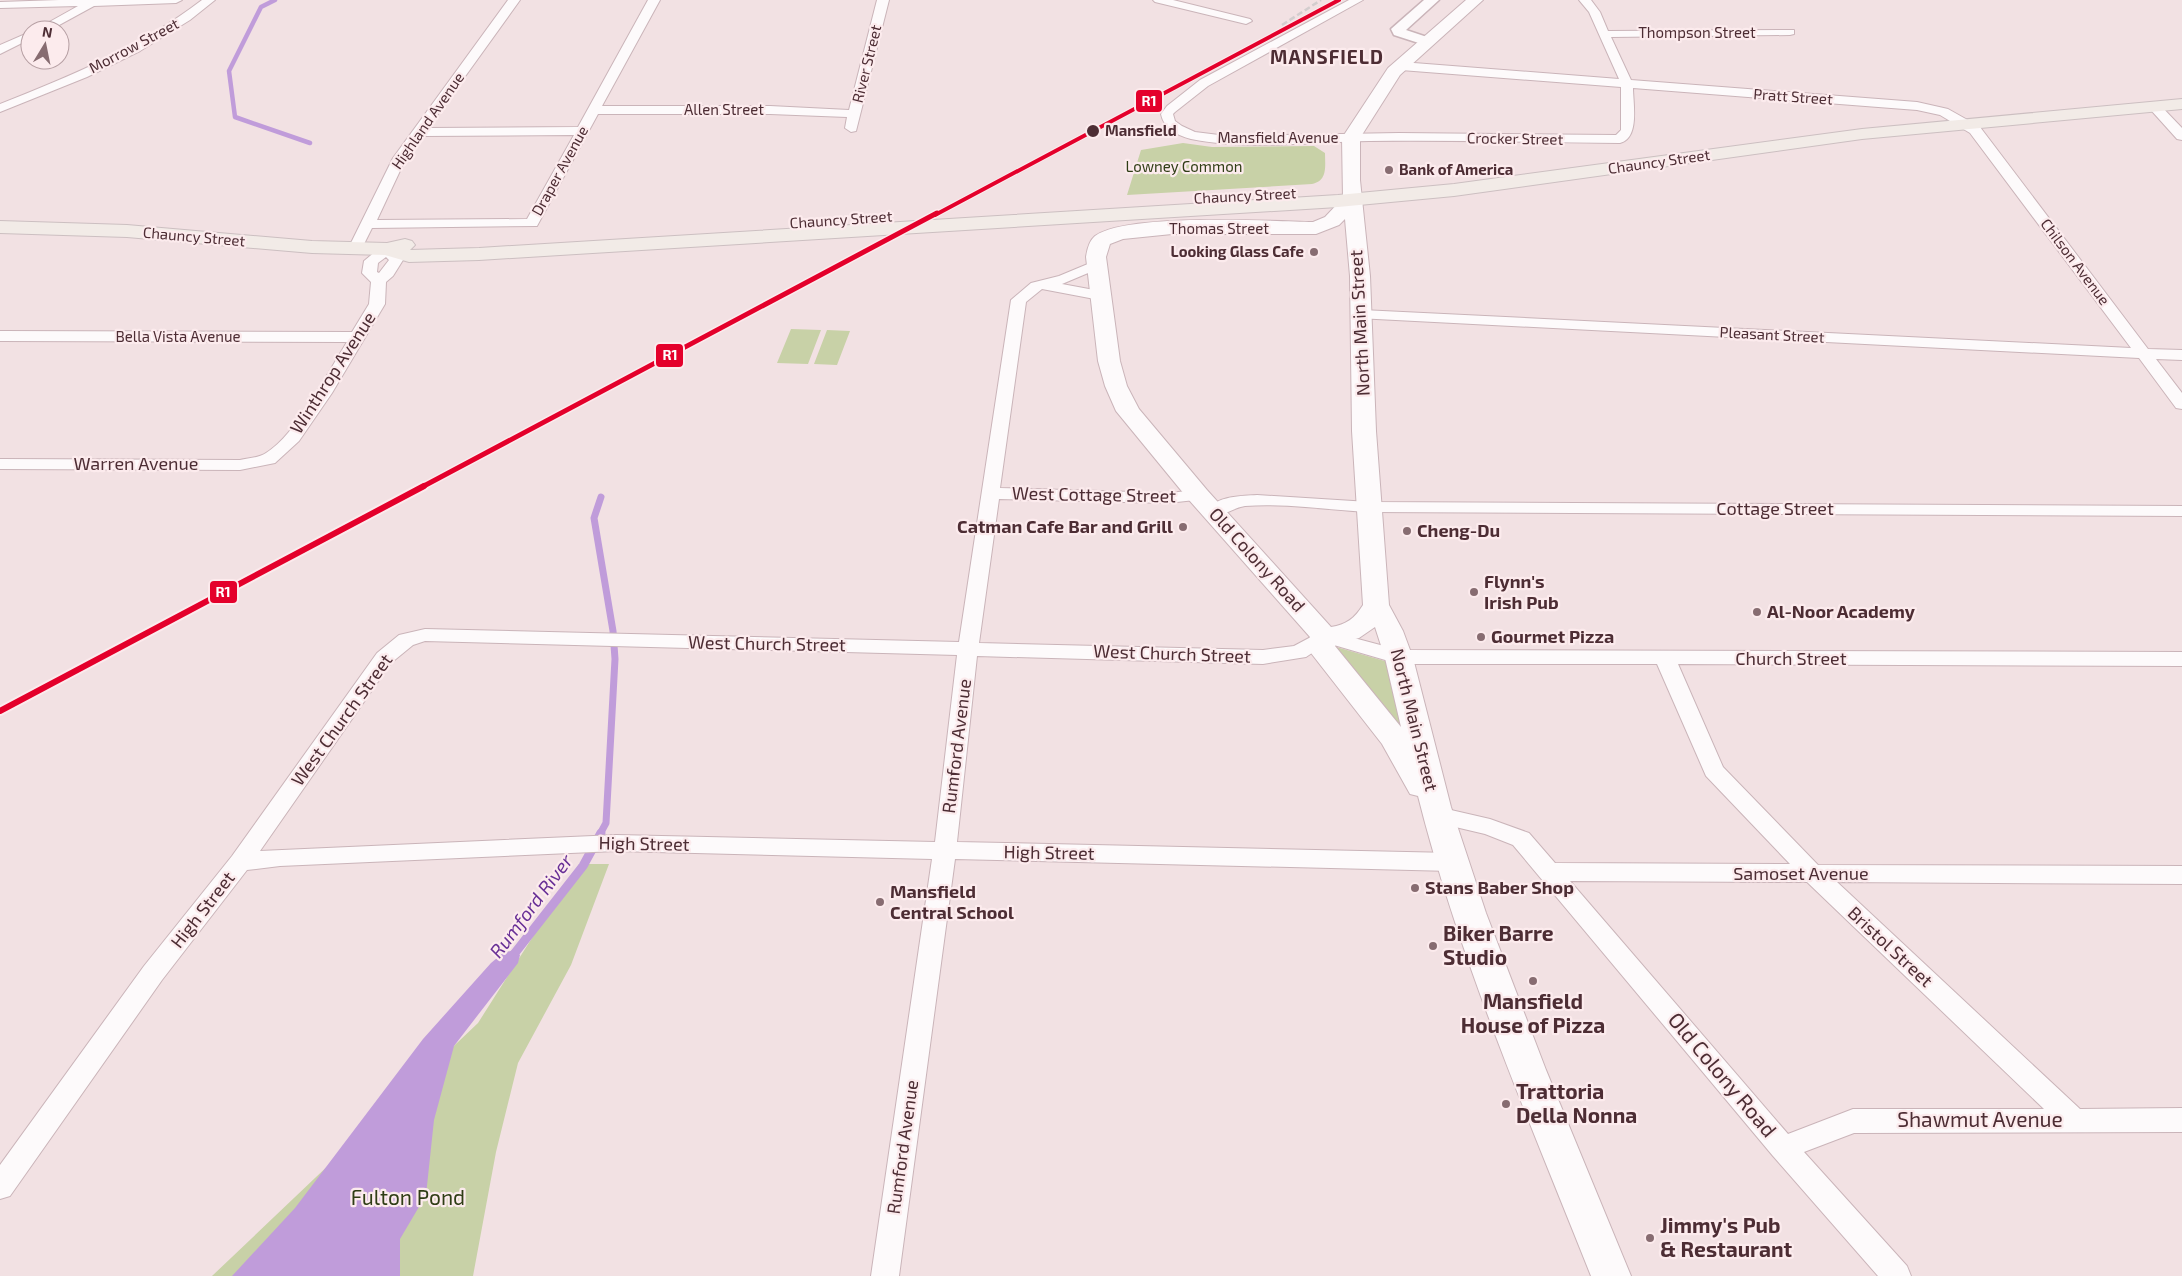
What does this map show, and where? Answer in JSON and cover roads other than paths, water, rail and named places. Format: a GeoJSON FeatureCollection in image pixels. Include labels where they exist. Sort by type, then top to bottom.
{"type":"FeatureCollection","features":[{"type":"Feature","properties":{"kind":"main road"},"geometry":{"type":"LineString","coordinates":[[1351,138],[1394,72],[1475,0]]}},
{"type":"Feature","properties":{"kind":"main road"},"geometry":{"type":"LineString","coordinates":[[1964,123],[2182,104]]}},
{"type":"Feature","properties":{"kind":"main road","name":"Chauncy Street"},"geometry":{"type":"LineString","coordinates":[[0,227],[127,231],[312,247],[387,249],[410,256],[488,254],[1331,202],[1354,198],[1454,190],[1857,135],[1964,123]]}},
{"type":"Feature","properties":{"kind":"main road","name":"North Main Street"},"geometry":{"type":"LineString","coordinates":[[1351,138],[1351,180],[1354,198],[1362,315],[1364,431],[1376,605],[1389,625],[1399,657],[1438,816],[1452,862],[1495,982],[1611,1276]]}},
{"type":"Feature","properties":{"kind":"main road"},"geometry":{"type":"LineString","coordinates":[[1316,228],[1332,221],[1354,198]]}},
{"type":"Feature","properties":{"kind":"main road","name":"Thomas Street"},"geometry":{"type":"LineString","coordinates":[[1096,265],[1098,244],[1111,235],[1128,231],[1199,228],[1316,228]]}},
{"type":"Feature","properties":{"kind":"main road"},"geometry":{"type":"LineString","coordinates":[[1316,228],[1345,238],[1357,256]]}},
{"type":"Feature","properties":{"kind":"main road","name":"Old Colony Road"},"geometry":{"type":"LineString","coordinates":[[1096,265],[1110,360],[1116,386],[1128,411],[1324,636],[1322,647],[1394,738],[1438,816]]}},
{"type":"Feature","properties":{"kind":"main road"},"geometry":{"type":"LineString","coordinates":[[1324,636],[1344,634],[1359,627],[1368,619],[1376,605]]}},
{"type":"Feature","properties":{"kind":"street"},"geometry":{"type":"LineString","coordinates":[[0,5],[176,0]]}},
{"type":"Feature","properties":{"kind":"street","name":"Morrow Street"},"geometry":{"type":"LineString","coordinates":[[0,108],[65,82],[155,38],[209,0]]}},
{"type":"Feature","properties":{"kind":"street","name":"Highland Avenue"},"geometry":{"type":"LineString","coordinates":[[355,249],[400,158],[514,0]]}},
{"type":"Feature","properties":{"kind":"street","name":"Draper Avenue"},"geometry":{"type":"LineString","coordinates":[[366,224],[532,223],[654,0]]}},
{"type":"Feature","properties":{"kind":"street","name":"River Street"},"geometry":{"type":"LineString","coordinates":[[851,128],[883,0]]}},
{"type":"Feature","properties":{"kind":"street"},"geometry":{"type":"LineString","coordinates":[[1159,0],[1246,21]]}},
{"type":"Feature","properties":{"kind":"street","name":"Mansfield Avenue"},"geometry":{"type":"LineString","coordinates":[[1351,138],[1208,138],[1177,129],[1169,122],[1167,114],[1171,108],[1204,83],[1357,0]]}},
{"type":"Feature","properties":{"kind":"street"},"geometry":{"type":"LineString","coordinates":[[1428,42],[1406,36],[1399,32],[1398,29],[1432,0]]}},
{"type":"Feature","properties":{"kind":"street"},"geometry":{"type":"LineString","coordinates":[[1585,0],[1592,9],[1627,84]]}},
{"type":"Feature","properties":{"kind":"street"},"geometry":{"type":"LineString","coordinates":[[60,20],[96,1]]}},
{"type":"Feature","properties":{"kind":"street","name":"Thompson Street"},"geometry":{"type":"LineString","coordinates":[[1604,34],[1790,32]]}},
{"type":"Feature","properties":{"kind":"street"},"geometry":{"type":"LineString","coordinates":[[0,50],[20,41]]}},
{"type":"Feature","properties":{"kind":"street","name":"Pratt Street"},"geometry":{"type":"LineString","coordinates":[[1400,66],[1927,107],[1944,112],[1964,123]]}},
{"type":"Feature","properties":{"kind":"street","name":"Crocker Street"},"geometry":{"type":"LineString","coordinates":[[1351,138],[1620,140],[1627,130],[1627,84]]}},
{"type":"Feature","properties":{"kind":"street"},"geometry":{"type":"LineString","coordinates":[[2154,106],[2182,136]]}},
{"type":"Feature","properties":{"kind":"street","name":"Allen Street"},"geometry":{"type":"LineString","coordinates":[[593,110],[770,110],[855,114]]}},
{"type":"Feature","properties":{"kind":"street","name":"Chilson Avenue"},"geometry":{"type":"LineString","coordinates":[[1964,123],[1975,130],[2182,404]]}},
{"type":"Feature","properties":{"kind":"street"},"geometry":{"type":"LineString","coordinates":[[418,132],[582,131]]}},
{"type":"Feature","properties":{"kind":"street","name":"Winthrop Avenue"},"geometry":{"type":"LineString","coordinates":[[270,458],[293,437],[324,393],[377,304],[379,280],[388,273],[396,260],[387,249]]}},
{"type":"Feature","properties":{"kind":"street","name":"Rumford Avenue"},"geometry":{"type":"LineString","coordinates":[[885,1276],[945,850],[968,648],[1019,300],[1027,292],[1041,285],[1064,279],[1096,265]]}},
{"type":"Feature","properties":{"kind":"street"},"geometry":{"type":"LineString","coordinates":[[1041,285],[1100,295]]}},
{"type":"Feature","properties":{"kind":"street","name":"Pleasant Street"},"geometry":{"type":"LineString","coordinates":[[1362,315],[2182,355]]}},
{"type":"Feature","properties":{"kind":"street","name":"Bella Vista Avenue"},"geometry":{"type":"LineString","coordinates":[[0,336],[356,337]]}},
{"type":"Feature","properties":{"kind":"street","name":"Warren Avenue"},"geometry":{"type":"LineString","coordinates":[[0,464],[240,465],[270,458]]}},
{"type":"Feature","properties":{"kind":"street","name":"West Cottage Street"},"geometry":{"type":"LineString","coordinates":[[990,493],[1168,498],[1207,503],[1257,500],[1369,507]]}},
{"type":"Feature","properties":{"kind":"street","name":"Cottage Street"},"geometry":{"type":"LineString","coordinates":[[1369,507],[2182,511]]}},
{"type":"Feature","properties":{"kind":"street","name":"West Church Street"},"geometry":{"type":"LineString","coordinates":[[240,862],[384,658],[406,640],[444,634],[599,640],[1263,656],[1299,652],[1324,636]]}},
{"type":"Feature","properties":{"kind":"street"},"geometry":{"type":"LineString","coordinates":[[1324,636],[1399,657]]}},
{"type":"Feature","properties":{"kind":"street","name":"Church Street"},"geometry":{"type":"LineString","coordinates":[[1399,657],[2182,659]]}},
{"type":"Feature","properties":{"kind":"street","name":"Bristol Street"},"geometry":{"type":"LineString","coordinates":[[1665,659],[1714,771],[1813,874],[2073,1119]]}},
{"type":"Feature","properties":{"kind":"street"},"geometry":{"type":"LineString","coordinates":[[1438,816],[1490,827],[1521,839],[1550,872]]}},
{"type":"Feature","properties":{"kind":"street","name":"High Street"},"geometry":{"type":"LineString","coordinates":[[0,1187],[153,973],[240,862],[280,857],[579,843],[1452,862]]}},
{"type":"Feature","properties":{"kind":"street","name":"Samoset Avenue"},"geometry":{"type":"LineString","coordinates":[[1550,872],[2182,875]]}},
{"type":"Feature","properties":{"kind":"street","name":"Old Colony Road"},"geometry":{"type":"LineString","coordinates":[[1550,872],[1783,1148],[1897,1276]]}},
{"type":"Feature","properties":{"kind":"street","name":"Shawmut Avenue"},"geometry":{"type":"LineString","coordinates":[[1783,1148],[1853,1121],[2182,1120]]}},
{"type":"Feature","properties":{"kind":"waterway","name":"Rumford River"},"geometry":{"type":"LineString","coordinates":[[275,0],[261,7],[229,71],[235,117],[310,143]]}},
{"type":"Feature","properties":{"kind":"waterway","name":"Rumford River"},"geometry":{"type":"LineString","coordinates":[[600,834],[606,823],[615,659],[613,631],[594,518],[601,497]]}},
{"type":"Feature","properties":{"kind":"waterway","name":"Rumford River"},"geometry":{"type":"LineString","coordinates":[[511,958],[583,866],[601,833]]}},
{"type":"Feature","properties":{"kind":"railway"},"geometry":{"type":"LineString","coordinates":[[1282,25],[1321,0]]}},
{"type":"Feature","properties":{"kind":"place","name":"Mansfield"},"geometry":{"type":"Point","coordinates":[1093,131]}},
{"type":"Feature","properties":{"kind":"place","name":"Bank of America"},"geometry":{"type":"Point","coordinates":[1389,170]}},
{"type":"Feature","properties":{"kind":"place","name":"Looking Glass Cafe"},"geometry":{"type":"Point","coordinates":[1314,252]}},
{"type":"Feature","properties":{"kind":"place","name":"Catman Cafe Bar and Grill"},"geometry":{"type":"Point","coordinates":[1183,527]}},
{"type":"Feature","properties":{"kind":"place","name":"Cheng-Du"},"geometry":{"type":"Point","coordinates":[1407,531]}},
{"type":"Feature","properties":{"kind":"place","name":"Flynn's Irish Pub"},"geometry":{"type":"Point","coordinates":[1474,592]}},
{"type":"Feature","properties":{"kind":"place","name":"Al-Noor Academy"},"geometry":{"type":"Point","coordinates":[1757,612]}},
{"type":"Feature","properties":{"kind":"place","name":"Gourmet Pizza"},"geometry":{"type":"Point","coordinates":[1481,637]}},
{"type":"Feature","properties":{"kind":"place","name":"Stans Baber Shop"},"geometry":{"type":"Point","coordinates":[1415,888]}},
{"type":"Feature","properties":{"kind":"place","name":"Mansfield Central School"},"geometry":{"type":"Point","coordinates":[880,902]}},
{"type":"Feature","properties":{"kind":"place","name":"Biker Barre Studio"},"geometry":{"type":"Point","coordinates":[1433,946]}},
{"type":"Feature","properties":{"kind":"place","name":"Mansfield House of Pizza"},"geometry":{"type":"Point","coordinates":[1533,981]}},
{"type":"Feature","properties":{"kind":"place","name":"Trattoria Della Nonna"},"geometry":{"type":"Point","coordinates":[1506,1104]}},
{"type":"Feature","properties":{"kind":"place","name":"Jimmy's Pub & Restaurant"},"geometry":{"type":"Point","coordinates":[1650,1238]}},
{"type":"Feature","properties":{"kind":"district","name":"MANSFIELD"},"geometry":{"type":"Point","coordinates":[1327,57]}},
{"type":"Feature","properties":{"kind":"park label","name":"Lowney Common"},"geometry":{"type":"Point","coordinates":[1184,167]}},
{"type":"Feature","properties":{"kind":"park label","name":"Fulton Pond"},"geometry":{"type":"Point","coordinates":[408,1198]}}]}
